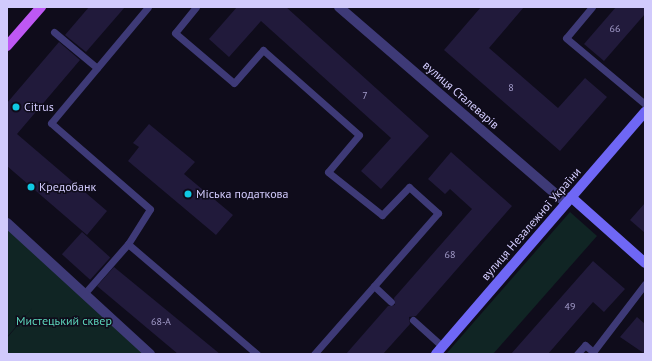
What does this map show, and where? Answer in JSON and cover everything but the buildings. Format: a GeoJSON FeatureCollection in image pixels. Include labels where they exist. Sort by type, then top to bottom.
{"type":"FeatureCollection","features":[{"type":"Feature","properties":{"kind":"main road"},"geometry":{"type":"LineString","coordinates":[[7,46],[41,7]]}},
{"type":"Feature","properties":{"kind":"street","name":"вулиця Сталеварів"},"geometry":{"type":"LineString","coordinates":[[339,7],[645,263]]}},
{"type":"Feature","properties":{"kind":"street","name":"вулиця Незалежної України"},"geometry":{"type":"LineString","coordinates":[[439,350],[645,112]]}},
{"type":"Feature","properties":{"kind":"street"},"geometry":{"type":"LineString","coordinates":[[7,223],[150,354]]}},
{"type":"Feature","properties":{"kind":"lane"},"geometry":{"type":"LineString","coordinates":[[84,294],[128,244],[150,209],[51,123],[148,7]]}},
{"type":"Feature","properties":{"kind":"lane"},"geometry":{"type":"LineString","coordinates":[[196,7],[175,33],[234,83],[263,50],[359,135],[328,172],[382,215],[409,187],[438,213],[314,354]]}},
{"type":"Feature","properties":{"kind":"lane"},"geometry":{"type":"LineString","coordinates":[[592,7],[566,38],[645,104]]}},
{"type":"Feature","properties":{"kind":"lane"},"geometry":{"type":"LineString","coordinates":[[54,32],[97,68]]}},
{"type":"Feature","properties":{"kind":"lane"},"geometry":{"type":"LineString","coordinates":[[128,244],[257,354]]}},
{"type":"Feature","properties":{"kind":"lane"},"geometry":{"type":"LineString","coordinates":[[577,354],[585,345],[595,353],[645,284]]}},
{"type":"Feature","properties":{"kind":"lane"},"geometry":{"type":"LineString","coordinates":[[374,286],[391,302]]}},
{"type":"Feature","properties":{"kind":"lane"},"geometry":{"type":"LineString","coordinates":[[413,320],[439,350]]}},
{"type":"Feature","properties":{"kind":"green space"},"geometry":{"type":"Polygon","coordinates":[[[570,212],[597,236],[493,354],[446,354],[570,212]]]}},
{"type":"Feature","properties":{"kind":"green space","name":"Мистецький сквер"},"geometry":{"type":"Polygon","coordinates":[[[7,223],[150,354],[7,354],[7,338],[34,306],[7,337],[7,223]]]}},
{"type":"Feature","properties":{"kind":"place","name":"Citrus"},"geometry":{"type":"Point","coordinates":[16,107]}},
{"type":"Feature","properties":{"kind":"place","name":"Кредобанк"},"geometry":{"type":"Point","coordinates":[31,187]}},
{"type":"Feature","properties":{"kind":"place","name":"Міська податкова"},"geometry":{"type":"Point","coordinates":[188,194]}}]}
